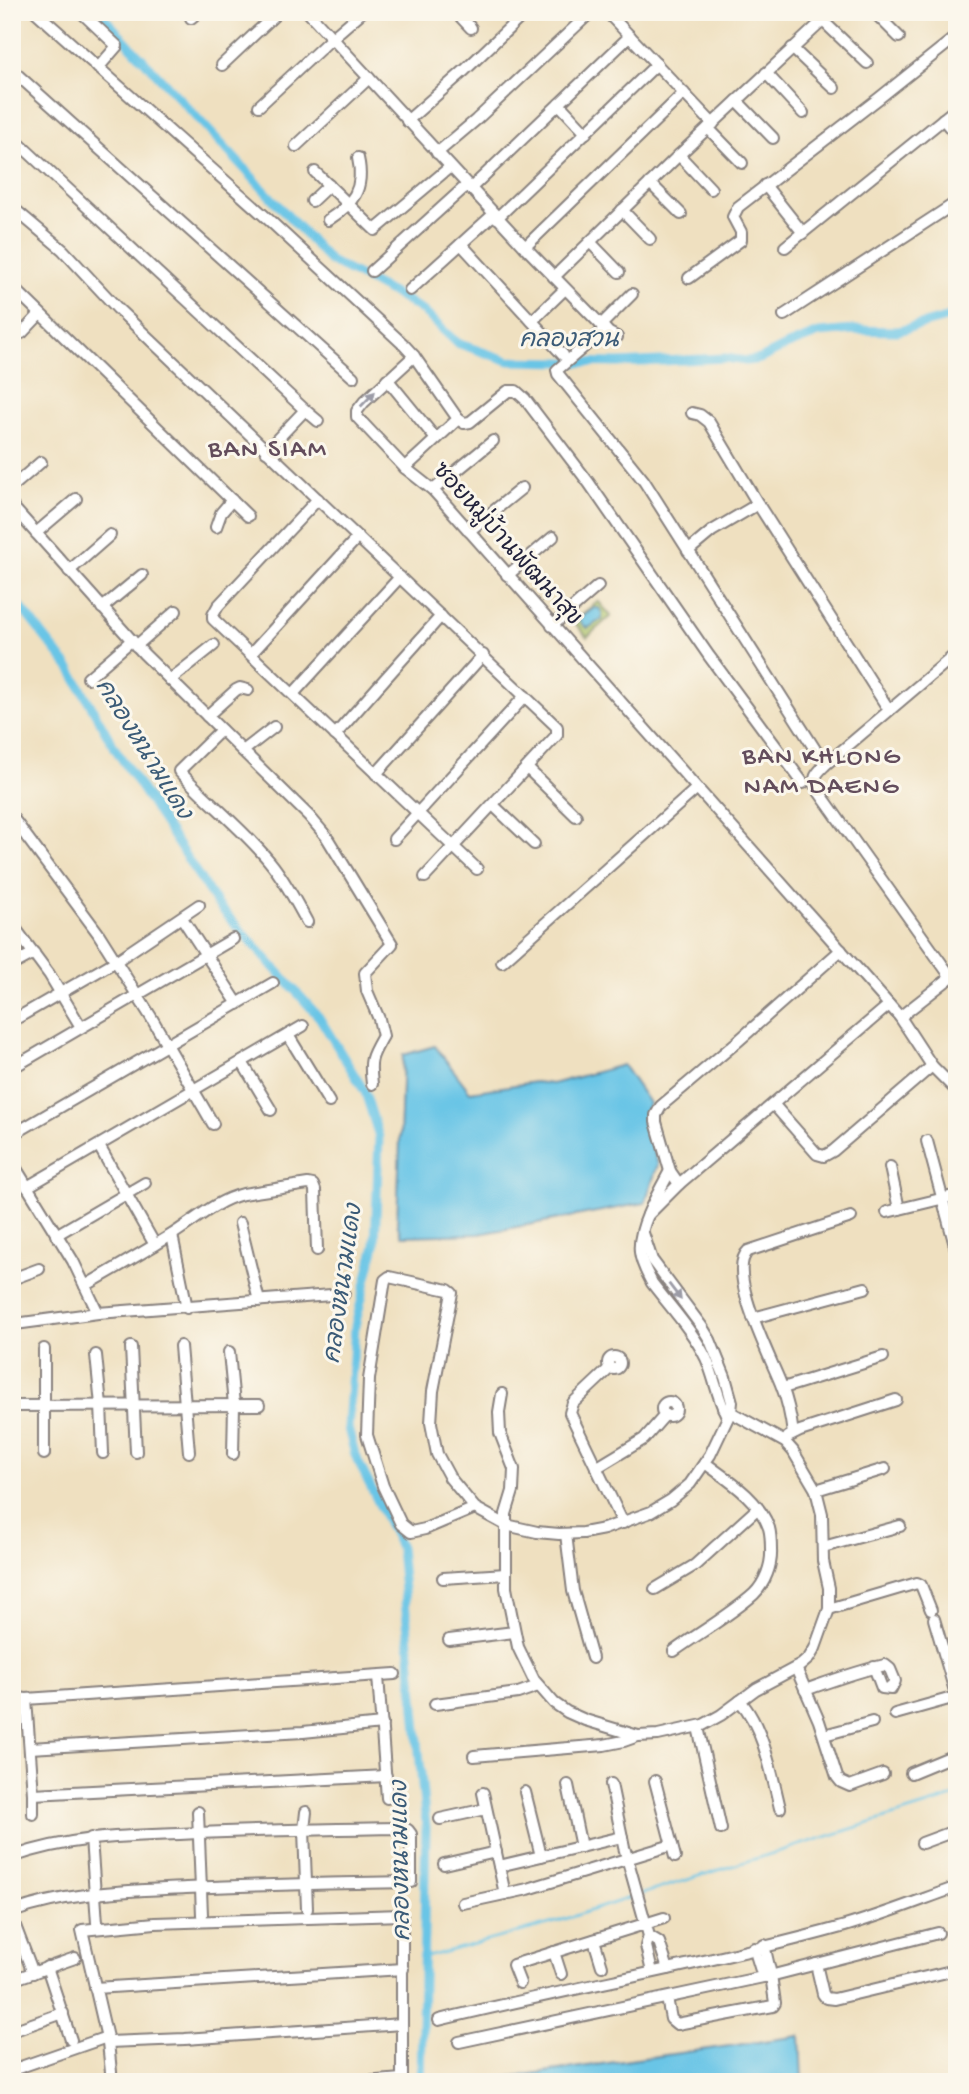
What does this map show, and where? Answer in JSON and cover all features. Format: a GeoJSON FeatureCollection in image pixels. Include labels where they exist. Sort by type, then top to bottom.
{"type":"FeatureCollection","features":[{"type":"Feature","properties":{"kind":"street"},"geometry":{"type":"LineString","coordinates":[[80,12],[117,46],[98,68]]}},
{"type":"Feature","properties":{"kind":"street"},"geometry":{"type":"LineString","coordinates":[[222,65],[278,12]]}},
{"type":"Feature","properties":{"kind":"street"},"geometry":{"type":"LineString","coordinates":[[308,12],[525,247],[603,327],[617,337]]}},
{"type":"Feature","properties":{"kind":"street"},"geometry":{"type":"LineString","coordinates":[[259,106],[362,12]]}},
{"type":"Feature","properties":{"kind":"street"},"geometry":{"type":"LineString","coordinates":[[456,12],[471,28]]}},
{"type":"Feature","properties":{"kind":"street"},"geometry":{"type":"LineString","coordinates":[[407,121],[526,12]]}},
{"type":"Feature","properties":{"kind":"street"},"geometry":{"type":"LineString","coordinates":[[437,153],[477,120],[591,12]]}},
{"type":"Feature","properties":{"kind":"street"},"geometry":{"type":"LineString","coordinates":[[607,12],[684,93],[742,163]]}},
{"type":"Feature","properties":{"kind":"street"},"geometry":{"type":"LineString","coordinates":[[554,277],[832,12]]}},
{"type":"Feature","properties":{"kind":"street"},"geometry":{"type":"LineString","coordinates":[[874,12],[900,37]]}},
{"type":"Feature","properties":{"kind":"street"},"geometry":{"type":"LineString","coordinates":[[40,14],[392,333],[414,356],[458,419],[464,423],[470,422],[508,391],[516,391],[525,399],[589,483],[709,656],[803,783]]}},
{"type":"Feature","properties":{"kind":"street"},"geometry":{"type":"LineString","coordinates":[[823,21],[867,63]]}},
{"type":"Feature","properties":{"kind":"street"},"geometry":{"type":"LineString","coordinates":[[372,271],[468,187],[630,36]]}},
{"type":"Feature","properties":{"kind":"street"},"geometry":{"type":"LineString","coordinates":[[689,278],[739,242],[742,234],[734,214],[738,207],[957,36]]}},
{"type":"Feature","properties":{"kind":"street"},"geometry":{"type":"LineString","coordinates":[[793,48],[834,88]]}},
{"type":"Feature","properties":{"kind":"street"},"geometry":{"type":"LineString","coordinates":[[410,290],[496,216],[656,64]]}},
{"type":"Feature","properties":{"kind":"street"},"geometry":{"type":"LineString","coordinates":[[12,69],[353,377]]}},
{"type":"Feature","properties":{"kind":"street"},"geometry":{"type":"LineString","coordinates":[[766,73],[803,113]]}},
{"type":"Feature","properties":{"kind":"street"},"geometry":{"type":"LineString","coordinates":[[296,146],[369,78]]}},
{"type":"Feature","properties":{"kind":"street"},"geometry":{"type":"LineString","coordinates":[[525,247],[684,93]]}},
{"type":"Feature","properties":{"kind":"street"},"geometry":{"type":"LineString","coordinates":[[737,101],[773,138]]}},
{"type":"Feature","properties":{"kind":"street"},"geometry":{"type":"LineString","coordinates":[[559,104],[586,132]]}},
{"type":"Feature","properties":{"kind":"street"},"geometry":{"type":"LineString","coordinates":[[785,247],[957,108]]}},
{"type":"Feature","properties":{"kind":"street"},"geometry":{"type":"LineString","coordinates":[[943,119],[957,136]]}},
{"type":"Feature","properties":{"kind":"street"},"geometry":{"type":"LineString","coordinates":[[12,137],[317,421]]}},
{"type":"Feature","properties":{"kind":"street"},"geometry":{"type":"LineString","coordinates":[[679,155],[711,189]]}},
{"type":"Feature","properties":{"kind":"street"},"geometry":{"type":"LineString","coordinates":[[328,220],[349,205],[360,180],[358,158]]}},
{"type":"Feature","properties":{"kind":"street"},"geometry":{"type":"LineString","coordinates":[[315,172],[377,230],[450,167]]}},
{"type":"Feature","properties":{"kind":"street"},"geometry":{"type":"LineString","coordinates":[[650,183],[681,214]]}},
{"type":"Feature","properties":{"kind":"street"},"geometry":{"type":"LineString","coordinates":[[312,201],[329,185]]}},
{"type":"Feature","properties":{"kind":"street"},"geometry":{"type":"LineString","coordinates":[[765,185],[803,233]]}},
{"type":"Feature","properties":{"kind":"street"},"geometry":{"type":"LineString","coordinates":[[784,315],[957,202]]}},
{"type":"Feature","properties":{"kind":"street"},"geometry":{"type":"LineString","coordinates":[[12,207],[63,250],[118,309],[555,724],[557,735],[425,877]]}},
{"type":"Feature","properties":{"kind":"street"},"geometry":{"type":"LineString","coordinates":[[622,211],[650,239]]}},
{"type":"Feature","properties":{"kind":"street"},"geometry":{"type":"LineString","coordinates":[[590,242],[619,272]]}},
{"type":"Feature","properties":{"kind":"street"},"geometry":{"type":"LineString","coordinates":[[461,244],[563,355]]}},
{"type":"Feature","properties":{"kind":"street"},"geometry":{"type":"LineString","coordinates":[[12,286],[248,516]]}},
{"type":"Feature","properties":{"kind":"street"},"geometry":{"type":"LineString","coordinates":[[532,321],[565,289]]}},
{"type":"Feature","properties":{"kind":"street"},"geometry":{"type":"LineString","coordinates":[[632,294],[603,327],[557,370],[559,376],[644,481],[825,765]]}},
{"type":"Feature","properties":{"kind":"street"},"geometry":{"type":"LineString","coordinates":[[22,333],[40,314]]}},
{"type":"Feature","properties":{"kind":"street","name":"ซอยหมู่บ้านพัฒนาสุข"},"geometry":{"type":"LineString","coordinates":[[414,356],[362,405],[357,411],[357,418],[405,468],[433,490],[470,531],[900,1017],[932,1066],[957,1091]]}},
{"type":"Feature","properties":{"kind":"street"},"geometry":{"type":"LineString","coordinates":[[387,379],[436,439]]}},
{"type":"Feature","properties":{"kind":"street"},"geometry":{"type":"LineString","coordinates":[[267,451],[305,410]]}},
{"type":"Feature","properties":{"kind":"street"},"geometry":{"type":"LineString","coordinates":[[692,413],[709,422],[889,710]]}},
{"type":"Feature","properties":{"kind":"street"},"geometry":{"type":"LineString","coordinates":[[405,468],[458,419]]}},
{"type":"Feature","properties":{"kind":"street"},"geometry":{"type":"LineString","coordinates":[[433,490],[493,442]]}},
{"type":"Feature","properties":{"kind":"street"},"geometry":{"type":"LineString","coordinates":[[12,487],[41,462]]}},
{"type":"Feature","properties":{"kind":"street"},"geometry":{"type":"LineString","coordinates":[[470,531],[522,488]]}},
{"type":"Feature","properties":{"kind":"street"},"geometry":{"type":"LineString","coordinates":[[36,533],[76,499]]}},
{"type":"Feature","properties":{"kind":"street"},"geometry":{"type":"LineString","coordinates":[[318,499],[214,611],[213,617],[477,869]]}},
{"type":"Feature","properties":{"kind":"street"},"geometry":{"type":"LineString","coordinates":[[216,527],[221,513],[232,500]]}},
{"type":"Feature","properties":{"kind":"street"},"geometry":{"type":"LineString","coordinates":[[688,551],[712,531],[758,504]]}},
{"type":"Feature","properties":{"kind":"street"},"geometry":{"type":"LineString","coordinates":[[12,506],[134,643],[326,835],[391,944],[365,973],[367,991],[383,1035],[371,1055],[372,1084]]}},
{"type":"Feature","properties":{"kind":"street"},"geometry":{"type":"LineString","coordinates":[[69,571],[110,536]]}},
{"type":"Feature","properties":{"kind":"street"},"geometry":{"type":"LineString","coordinates":[[251,654],[358,537]]}},
{"type":"Feature","properties":{"kind":"street"},"geometry":{"type":"LineString","coordinates":[[508,575],[553,537]]}},
{"type":"Feature","properties":{"kind":"street"},"geometry":{"type":"LineString","coordinates":[[102,608],[142,575]]}},
{"type":"Feature","properties":{"kind":"street"},"geometry":{"type":"LineString","coordinates":[[293,694],[400,577]]}},
{"type":"Feature","properties":{"kind":"street"},"geometry":{"type":"LineString","coordinates":[[552,626],[598,586]]}},
{"type":"Feature","properties":{"kind":"street"},"geometry":{"type":"LineString","coordinates":[[88,678],[176,611]]}},
{"type":"Feature","properties":{"kind":"street"},"geometry":{"type":"LineString","coordinates":[[335,735],[441,617]]}},
{"type":"Feature","properties":{"kind":"street"},"geometry":{"type":"LineString","coordinates":[[170,680],[214,645]]}},
{"type":"Feature","properties":{"kind":"street"},"geometry":{"type":"LineString","coordinates":[[900,1017],[951,977],[814,784],[816,774],[825,765],[957,653]]}},
{"type":"Feature","properties":{"kind":"street"},"geometry":{"type":"LineString","coordinates":[[376,774],[483,655]]}},
{"type":"Feature","properties":{"kind":"street"},"geometry":{"type":"LineString","coordinates":[[207,716],[236,690],[248,690]]}},
{"type":"Feature","properties":{"kind":"street"},"geometry":{"type":"LineString","coordinates":[[394,839],[524,696]]}},
{"type":"Feature","properties":{"kind":"street"},"geometry":{"type":"LineString","coordinates":[[243,751],[274,727]]}},
{"type":"Feature","properties":{"kind":"street"},"geometry":{"type":"LineString","coordinates":[[221,730],[179,771],[203,798],[267,858],[307,922]]}},
{"type":"Feature","properties":{"kind":"street"},"geometry":{"type":"LineString","coordinates":[[527,768],[576,816]]}},
{"type":"Feature","properties":{"kind":"street"},"geometry":{"type":"LineString","coordinates":[[502,962],[696,789]]}},
{"type":"Feature","properties":{"kind":"street"},"geometry":{"type":"LineString","coordinates":[[493,805],[534,844]]}},
{"type":"Feature","properties":{"kind":"street"},"geometry":{"type":"LineString","coordinates":[[12,817],[116,961],[213,1124]]}},
{"type":"Feature","properties":{"kind":"street"},"geometry":{"type":"LineString","coordinates":[[12,1021],[116,961],[199,905]]}},
{"type":"Feature","properties":{"kind":"street"},"geometry":{"type":"LineString","coordinates":[[182,918],[238,1004]]}},
{"type":"Feature","properties":{"kind":"street"},"geometry":{"type":"LineString","coordinates":[[12,923],[81,1027]]}},
{"type":"Feature","properties":{"kind":"street"},"geometry":{"type":"LineString","coordinates":[[12,1068],[233,939]]}},
{"type":"Feature","properties":{"kind":"street"},"geometry":{"type":"LineString","coordinates":[[678,1184],[670,1171],[656,1122],[661,1106],[841,950]]}},
{"type":"Feature","properties":{"kind":"street"},"geometry":{"type":"LineString","coordinates":[[12,965],[34,953]]}},
{"type":"Feature","properties":{"kind":"street"},"geometry":{"type":"LineString","coordinates":[[12,1135],[273,983]]}},
{"type":"Feature","properties":{"kind":"street"},"geometry":{"type":"LineString","coordinates":[[649,1215],[678,1184],[889,1005]]}},
{"type":"Feature","properties":{"kind":"street"},"geometry":{"type":"LineString","coordinates":[[27,1187],[303,1026]]}},
{"type":"Feature","properties":{"kind":"street"},"geometry":{"type":"LineString","coordinates":[[288,1035],[329,1102]]}},
{"type":"Feature","properties":{"kind":"street"},"geometry":{"type":"LineString","coordinates":[[242,1062],[271,1110]]}},
{"type":"Feature","properties":{"kind":"street"},"geometry":{"type":"LineString","coordinates":[[774,1105],[817,1154],[824,1156],[932,1066]]}},
{"type":"Feature","properties":{"kind":"street"},"geometry":{"type":"LineString","coordinates":[[927,1141],[957,1253]]}},
{"type":"Feature","properties":{"kind":"street"},"geometry":{"type":"LineString","coordinates":[[99,1146],[155,1245]]}},
{"type":"Feature","properties":{"kind":"street"},"geometry":{"type":"LineString","coordinates":[[12,1162],[73,1261],[99,1313]]}},
{"type":"Feature","properties":{"kind":"street"},"geometry":{"type":"LineString","coordinates":[[890,1167],[899,1209]]}},
{"type":"Feature","properties":{"kind":"street"},"geometry":{"type":"LineString","coordinates":[[475,1508],[425,1529],[411,1532],[401,1524],[383,1486],[368,1435],[368,1415],[369,1379],[387,1278],[449,1290],[452,1293],[433,1391],[431,1423],[436,1454],[450,1478],[475,1508],[506,1525],[537,1532],[566,1534],[604,1529],[651,1512],[690,1484],[719,1438],[727,1414],[698,1343],[646,1272],[640,1252],[652,1203],[670,1171]]}},
{"type":"Feature","properties":{"kind":"street"},"geometry":{"type":"LineString","coordinates":[[56,1235],[145,1183]]}},
{"type":"Feature","properties":{"kind":"street"},"geometry":{"type":"LineString","coordinates":[[85,1286],[233,1196],[310,1184],[315,1190],[317,1250]]}},
{"type":"Feature","properties":{"kind":"street"},"geometry":{"type":"LineString","coordinates":[[887,1212],[957,1195]]}},
{"type":"Feature","properties":{"kind":"street"},"geometry":{"type":"LineString","coordinates":[[793,1434],[783,1388],[753,1318],[744,1283],[742,1259],[748,1251],[851,1217]]}},
{"type":"Feature","properties":{"kind":"street"},"geometry":{"type":"LineString","coordinates":[[240,1223],[259,1301]]}},
{"type":"Feature","properties":{"kind":"street"},"geometry":{"type":"LineString","coordinates":[[172,1235],[187,1308]]}},
{"type":"Feature","properties":{"kind":"street"},"geometry":{"type":"LineString","coordinates":[[12,1279],[39,1269]]}},
{"type":"Feature","properties":{"kind":"street"},"geometry":{"type":"LineString","coordinates":[[753,1318],[865,1288]]}},
{"type":"Feature","properties":{"kind":"street"},"geometry":{"type":"LineString","coordinates":[[15,1324],[99,1313],[344,1294]]}},
{"type":"Feature","properties":{"kind":"street"},"geometry":{"type":"LineString","coordinates":[[180,1346],[189,1452]]}},
{"type":"Feature","properties":{"kind":"street"},"geometry":{"type":"LineString","coordinates":[[131,1347],[136,1452]]}},
{"type":"Feature","properties":{"kind":"street"},"geometry":{"type":"LineString","coordinates":[[44,1349],[44,1454]]}},
{"type":"Feature","properties":{"kind":"street"},"geometry":{"type":"LineString","coordinates":[[229,1352],[234,1405],[233,1454]]}},
{"type":"Feature","properties":{"kind":"street"},"geometry":{"type":"LineString","coordinates":[[96,1355],[102,1405],[103,1453]]}},
{"type":"Feature","properties":{"kind":"street"},"geometry":{"type":"LineString","coordinates":[[783,1388],[883,1357]]}},
{"type":"Feature","properties":{"kind":"street"},"geometry":{"type":"LineString","coordinates":[[610,1368],[570,1409],[572,1419],[623,1522]]}},
{"type":"Feature","properties":{"kind":"street"},"geometry":{"type":"LineString","coordinates":[[502,1394],[500,1433],[514,1469],[513,1491],[506,1514],[507,1597],[521,1654],[538,1686],[567,1712],[638,1735],[658,1735],[698,1727],[721,1715],[756,1689],[796,1668],[809,1658],[829,1609],[830,1600],[824,1570],[822,1514],[816,1490],[793,1451],[782,1440],[727,1414]]}},
{"type":"Feature","properties":{"kind":"street"},"geometry":{"type":"LineString","coordinates":[[782,1440],[895,1400]]}},
{"type":"Feature","properties":{"kind":"street"},"geometry":{"type":"LineString","coordinates":[[12,1406],[259,1405]]}},
{"type":"Feature","properties":{"kind":"street"},"geometry":{"type":"LineString","coordinates":[[596,1468],[644,1439],[665,1415]]}},
{"type":"Feature","properties":{"kind":"street"},"geometry":{"type":"LineString","coordinates":[[674,1651],[760,1587],[772,1554],[769,1528],[757,1509],[735,1485],[705,1463]]}},
{"type":"Feature","properties":{"kind":"street"},"geometry":{"type":"LineString","coordinates":[[816,1490],[885,1469]]}},
{"type":"Feature","properties":{"kind":"street"},"geometry":{"type":"LineString","coordinates":[[655,1589],[695,1564],[757,1509]]}},
{"type":"Feature","properties":{"kind":"street"},"geometry":{"type":"LineString","coordinates":[[823,1547],[900,1526]]}},
{"type":"Feature","properties":{"kind":"street"},"geometry":{"type":"LineString","coordinates":[[566,1534],[573,1591],[592,1658]]}},
{"type":"Feature","properties":{"kind":"street"},"geometry":{"type":"LineString","coordinates":[[443,1578],[506,1574]]}},
{"type":"Feature","properties":{"kind":"street"},"geometry":{"type":"LineString","coordinates":[[829,1609],[918,1583],[921,1585],[957,1697],[895,1714]]}},
{"type":"Feature","properties":{"kind":"street"},"geometry":{"type":"LineString","coordinates":[[449,1640],[514,1632]]}},
{"type":"Feature","properties":{"kind":"street"},"geometry":{"type":"LineString","coordinates":[[805,1690],[874,1667]]}},
{"type":"Feature","properties":{"kind":"street"},"geometry":{"type":"LineString","coordinates":[[796,1668],[824,1735],[837,1777],[850,1786],[883,1774]]}},
{"type":"Feature","properties":{"kind":"street"},"geometry":{"type":"LineString","coordinates":[[12,1697],[26,1699],[395,1674]]}},
{"type":"Feature","properties":{"kind":"street"},"geometry":{"type":"LineString","coordinates":[[378,1676],[387,1798]]}},
{"type":"Feature","properties":{"kind":"street"},"geometry":{"type":"LineString","coordinates":[[435,1704],[518,1693],[538,1686]]}},
{"type":"Feature","properties":{"kind":"street"},"geometry":{"type":"LineString","coordinates":[[26,1699],[33,1814]]}},
{"type":"Feature","properties":{"kind":"street"},"geometry":{"type":"LineString","coordinates":[[740,1700],[755,1721],[780,1808]]}},
{"type":"Feature","properties":{"kind":"street"},"geometry":{"type":"LineString","coordinates":[[824,1735],[872,1722]]}},
{"type":"Feature","properties":{"kind":"street"},"geometry":{"type":"LineString","coordinates":[[30,1748],[303,1732],[382,1724]]}},
{"type":"Feature","properties":{"kind":"street"},"geometry":{"type":"LineString","coordinates":[[698,1727],[720,1829]]}},
{"type":"Feature","properties":{"kind":"street"},"geometry":{"type":"LineString","coordinates":[[474,1756],[604,1745],[638,1735]]}},
{"type":"Feature","properties":{"kind":"street"},"geometry":{"type":"LineString","coordinates":[[911,1773],[957,1754]]}},
{"type":"Feature","properties":{"kind":"street"},"geometry":{"type":"LineString","coordinates":[[33,1794],[386,1776]]}},
{"type":"Feature","properties":{"kind":"street"},"geometry":{"type":"LineString","coordinates":[[463,1903],[528,1889],[627,1859],[674,1851],[655,1781]]}},
{"type":"Feature","properties":{"kind":"street"},"geometry":{"type":"LineString","coordinates":[[611,1784],[627,1859],[649,1936],[646,1946],[652,1972]]}},
{"type":"Feature","properties":{"kind":"street"},"geometry":{"type":"LineString","coordinates":[[568,1785],[581,1847]]}},
{"type":"Feature","properties":{"kind":"street"},"geometry":{"type":"LineString","coordinates":[[525,1792],[541,1856]]}},
{"type":"Feature","properties":{"kind":"street"},"geometry":{"type":"LineString","coordinates":[[483,1793],[505,1894]]}},
{"type":"Feature","properties":{"kind":"street"},"geometry":{"type":"LineString","coordinates":[[440,1819],[486,1809]]}},
{"type":"Feature","properties":{"kind":"street"},"geometry":{"type":"LineString","coordinates":[[198,1812],[202,1915]]}},
{"type":"Feature","properties":{"kind":"street"},"geometry":{"type":"LineString","coordinates":[[306,1812],[304,1830],[307,1909]]}},
{"type":"Feature","properties":{"kind":"street"},"geometry":{"type":"LineString","coordinates":[[12,1857],[91,1838],[404,1828],[411,1834],[411,1882],[307,1883],[94,1893],[42,1902],[13,1918],[33,1973]]}},
{"type":"Feature","properties":{"kind":"street"},"geometry":{"type":"LineString","coordinates":[[922,1843],[957,1830]]}},
{"type":"Feature","properties":{"kind":"street"},"geometry":{"type":"LineString","coordinates":[[499,1866],[622,1837]]}},
{"type":"Feature","properties":{"kind":"street"},"geometry":{"type":"LineString","coordinates":[[91,1838],[97,1923]]}},
{"type":"Feature","properties":{"kind":"street"},"geometry":{"type":"LineString","coordinates":[[444,1864],[496,1852]]}},
{"type":"Feature","properties":{"kind":"street"},"geometry":{"type":"LineString","coordinates":[[439,2020],[668,1969],[846,1925],[957,1888]]}},
{"type":"Feature","properties":{"kind":"street"},"geometry":{"type":"LineString","coordinates":[[112,2082],[108,2039],[82,1930],[155,1923],[402,1915],[402,2080],[363,2082]]}},
{"type":"Feature","properties":{"kind":"street"},"geometry":{"type":"LineString","coordinates":[[520,1983],[513,1965],[664,1918]]}},
{"type":"Feature","properties":{"kind":"street"},"geometry":{"type":"LineString","coordinates":[[458,2042],[767,1976],[938,1933]]}},
{"type":"Feature","properties":{"kind":"street"},"geometry":{"type":"LineString","coordinates":[[649,1936],[659,1942],[668,1969]]}},
{"type":"Feature","properties":{"kind":"street"},"geometry":{"type":"LineString","coordinates":[[594,1940],[602,1966]]}},
{"type":"Feature","properties":{"kind":"street"},"geometry":{"type":"LineString","coordinates":[[667,1998],[671,2019],[677,2024],[773,2006],[775,2003],[759,1947]]}},
{"type":"Feature","properties":{"kind":"street"},"geometry":{"type":"LineString","coordinates":[[554,1952],[561,1973]]}},
{"type":"Feature","properties":{"kind":"street"},"geometry":{"type":"LineString","coordinates":[[12,1980],[75,1958]]}},
{"type":"Feature","properties":{"kind":"street"},"geometry":{"type":"LineString","coordinates":[[816,1964],[826,1998],[947,1972]]}},
{"type":"Feature","properties":{"kind":"street"},"geometry":{"type":"LineString","coordinates":[[47,1967],[71,2040]]}},
{"type":"Feature","properties":{"kind":"street"},"geometry":{"type":"LineString","coordinates":[[95,1988],[403,1969]]}},
{"type":"Feature","properties":{"kind":"street"},"geometry":{"type":"LineString","coordinates":[[12,2031],[63,2013]]}},
{"type":"Feature","properties":{"kind":"street"},"geometry":{"type":"LineString","coordinates":[[12,2070],[108,2039],[184,2039],[402,2024]]}},
{"type":"Feature","properties":{"kind":"green space"},"geometry":{"type":"Polygon","coordinates":[[[598,601],[611,616],[587,637],[574,622],[598,601]]]}},
{"type":"Feature","properties":{"kind":"water"},"geometry":{"type":"Polygon","coordinates":[[[594,608],[599,608],[602,619],[588,628],[580,621],[594,608]]]}},
{"type":"Feature","properties":{"kind":"water"},"geometry":{"type":"Polygon","coordinates":[[[435,1046],[470,1092],[535,1082],[552,1084],[623,1065],[649,1103],[644,1121],[658,1164],[645,1203],[479,1234],[402,1236],[397,1224],[403,1055],[435,1046]]]}},
{"type":"Feature","properties":{"kind":"water"},"geometry":{"type":"Polygon","coordinates":[[[800,2036],[802,2082],[474,2082],[800,2036]]]}},
{"type":"Feature","properties":{"kind":"waterway","name":"คลองสวน"},"geometry":{"type":"LineString","coordinates":[[99,12],[330,261],[423,311],[457,343],[509,361],[618,363],[725,358],[746,361],[760,359],[819,333],[853,330],[898,331],[957,315]]}},
{"type":"Feature","properties":{"kind":"waterway","name":"คลองหนามแดง"},"geometry":{"type":"LineString","coordinates":[[12,596],[71,670],[114,747],[217,904],[319,1017],[365,1092],[379,1137],[375,1245],[355,1326],[348,1428],[355,1455],[400,1547],[426,1827],[421,2082]]}},
{"type":"Feature","properties":{"kind":"waterway"},"geometry":{"type":"LineString","coordinates":[[642,1894],[957,1796]]}},
{"type":"Feature","properties":{"kind":"waterway"},"geometry":{"type":"LineString","coordinates":[[423,1958],[553,1923],[635,1896]]}},
{"type":"Feature","properties":{"kind":"district","name":"BAN SIAM"},"geometry":{"type":"Point","coordinates":[268,451]}},
{"type":"Feature","properties":{"kind":"district","name":"BAN KHLONG NAM DAENG"},"geometry":{"type":"Point","coordinates":[822,773]}}]}
